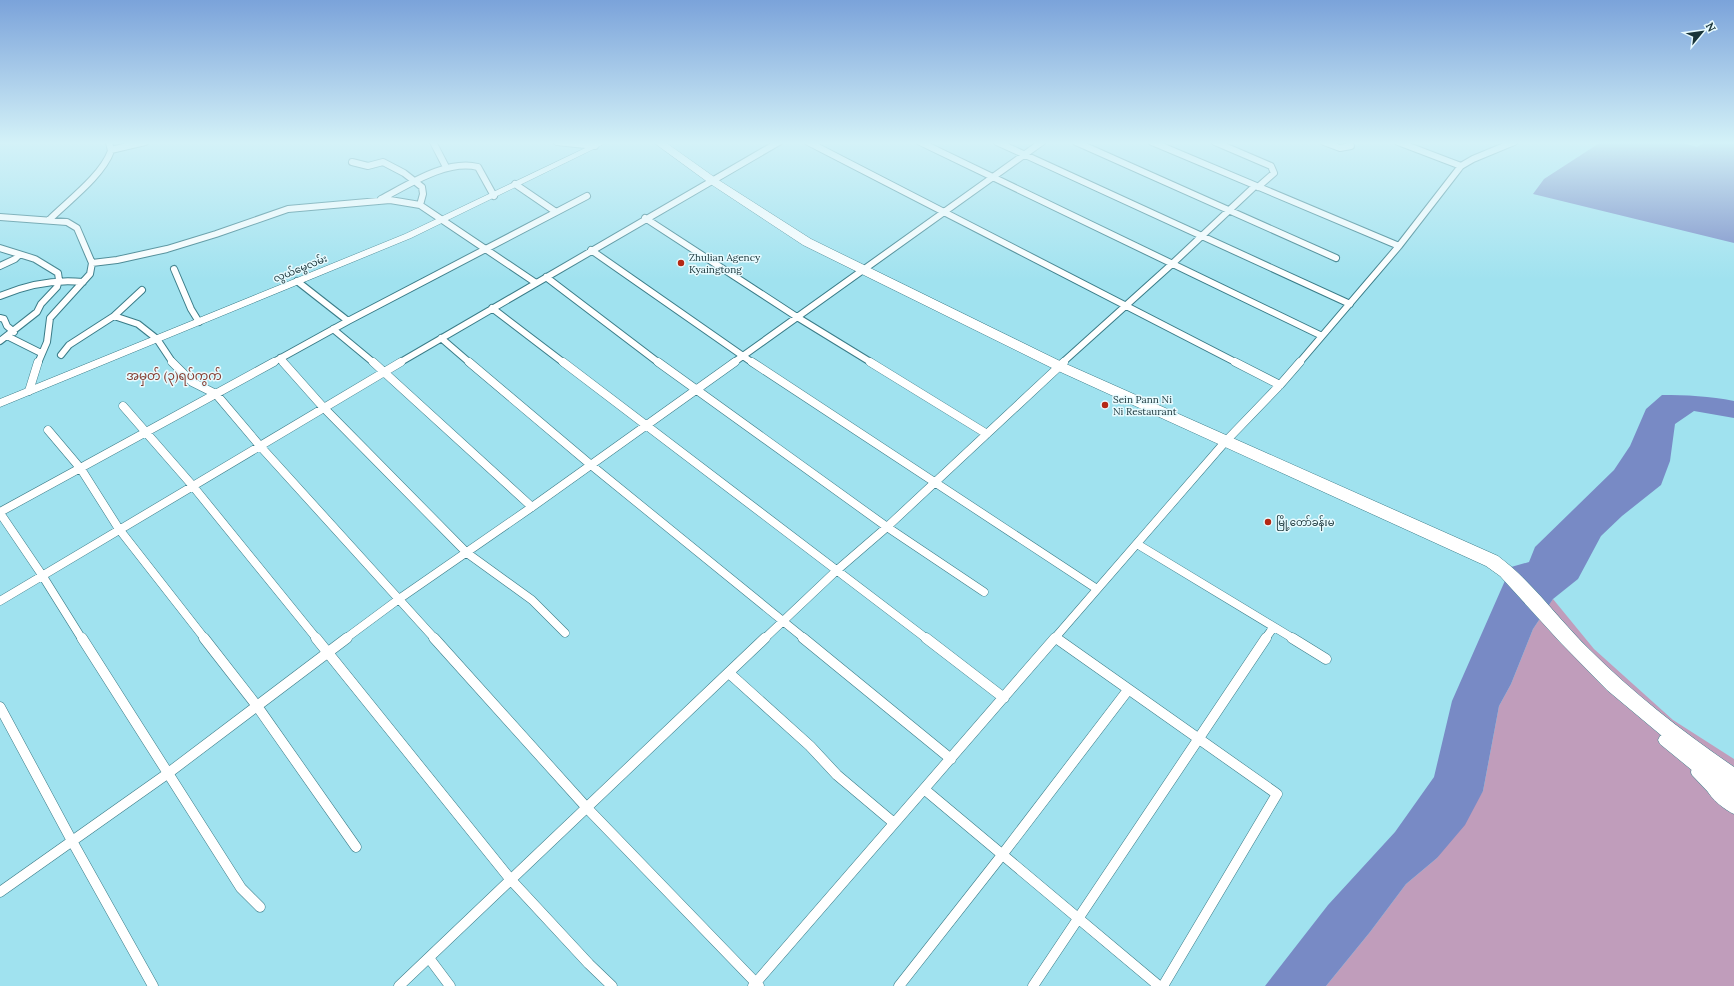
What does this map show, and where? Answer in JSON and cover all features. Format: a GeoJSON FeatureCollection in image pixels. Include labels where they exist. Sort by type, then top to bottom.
{"type":"FeatureCollection","features":[{"type":"Feature","properties":{"kind":"highway"},"geometry":{"type":"LineString","coordinates":[[724,188],[807,242],[1059,366],[1224,442],[1492,561],[1506,571],[1585,656],[1629,699],[1668,730],[1734,778]]}},
{"type":"Feature","properties":{"kind":"street"},"geometry":{"type":"LineString","coordinates":[[49,220],[80,188]]}},
{"type":"Feature","properties":{"kind":"street"},"geometry":{"type":"LineString","coordinates":[[378,200],[403,188]]}},
{"type":"Feature","properties":{"kind":"street"},"geometry":{"type":"LineString","coordinates":[[420,205],[424,193],[423,188]]}},
{"type":"Feature","properties":{"kind":"street"},"geometry":{"type":"LineString","coordinates":[[490,188],[494,196]]}},
{"type":"Feature","properties":{"kind":"street","name":"လွယ်မွေလမ်း"},"geometry":{"type":"LineString","coordinates":[[0,403],[297,282],[443,220],[508,188]]}},
{"type":"Feature","properties":{"kind":"street"},"geometry":{"type":"LineString","coordinates":[[521,188],[556,212]]}},
{"type":"Feature","properties":{"kind":"street"},"geometry":{"type":"LineString","coordinates":[[0,601],[119,528],[260,446],[384,371],[645,218],[700,188]]}},
{"type":"Feature","properties":{"kind":"street"},"geometry":{"type":"LineString","coordinates":[[897,188],[1280,386]]}},
{"type":"Feature","properties":{"kind":"street"},"geometry":{"type":"LineString","coordinates":[[0,892],[167,774],[399,599],[467,553],[978,188]]}},
{"type":"Feature","properties":{"kind":"street"},"geometry":{"type":"LineString","coordinates":[[1017,188],[1322,336]]}},
{"type":"Feature","properties":{"kind":"street"},"geometry":{"type":"LineString","coordinates":[[1096,188],[1350,304]]}},
{"type":"Feature","properties":{"kind":"street"},"geometry":{"type":"LineString","coordinates":[[1181,188],[1336,258]]}},
{"type":"Feature","properties":{"kind":"street"},"geometry":{"type":"LineString","coordinates":[[399,986],[836,571],[887,527],[1059,366],[1172,264],[1200,236],[1256,188]]}},
{"type":"Feature","properties":{"kind":"street"},"geometry":{"type":"LineString","coordinates":[[1259,188],[1399,246]]}},
{"type":"Feature","properties":{"kind":"street"},"geometry":{"type":"LineString","coordinates":[[114,316],[138,324],[158,339],[174,365],[192,382],[216,394],[260,446],[587,808],[756,985],[1224,442],[1280,386],[1399,246],[1444,188]]}},
{"type":"Feature","properties":{"kind":"street"},"geometry":{"type":"LineString","coordinates":[[260,907],[241,888],[0,512],[81,469],[348,321],[587,196]]}},
{"type":"Feature","properties":{"kind":"street"},"geometry":{"type":"LineString","coordinates":[[92,263],[166,250],[288,209],[390,200],[420,205],[536,283]]}},
{"type":"Feature","properties":{"kind":"street"},"geometry":{"type":"LineString","coordinates":[[0,217],[67,222],[77,228],[92,263],[90,274],[50,318],[47,342],[29,391]]}},
{"type":"Feature","properties":{"kind":"street"},"geometry":{"type":"LineString","coordinates":[[645,218],[797,317],[987,434]]}},
{"type":"Feature","properties":{"kind":"street"},"geometry":{"type":"LineString","coordinates":[[0,248],[35,259],[58,273],[59,280],[56,287],[41,304],[37,312],[0,341]]}},
{"type":"Feature","properties":{"kind":"street"},"geometry":{"type":"LineString","coordinates":[[591,250],[743,356],[1097,589]]}},
{"type":"Feature","properties":{"kind":"street"},"geometry":{"type":"LineString","coordinates":[[0,266],[15,259],[19,255]]}},
{"type":"Feature","properties":{"kind":"street"},"geometry":{"type":"LineString","coordinates":[[174,269],[191,309],[199,322]]}},
{"type":"Feature","properties":{"kind":"street"},"geometry":{"type":"LineString","coordinates":[[546,277],[695,390],[887,527],[984,592]]}},
{"type":"Feature","properties":{"kind":"street"},"geometry":{"type":"LineString","coordinates":[[0,296],[59,280],[83,282]]}},
{"type":"Feature","properties":{"kind":"street"},"geometry":{"type":"LineString","coordinates":[[297,282],[348,321]]}},
{"type":"Feature","properties":{"kind":"street"},"geometry":{"type":"LineString","coordinates":[[61,355],[69,345],[114,316],[142,290]]}},
{"type":"Feature","properties":{"kind":"street"},"geometry":{"type":"LineString","coordinates":[[492,308],[1004,698]]}},
{"type":"Feature","properties":{"kind":"street"},"geometry":{"type":"LineString","coordinates":[[0,318],[4,319],[10,334],[42,353]]}},
{"type":"Feature","properties":{"kind":"street"},"geometry":{"type":"LineString","coordinates":[[334,329],[384,371],[532,506]]}},
{"type":"Feature","properties":{"kind":"street"},"geometry":{"type":"LineString","coordinates":[[441,338],[591,465],[784,621],[951,759]]}},
{"type":"Feature","properties":{"kind":"street"},"geometry":{"type":"LineString","coordinates":[[280,358],[323,407],[467,553],[532,600],[565,633]]}},
{"type":"Feature","properties":{"kind":"street"},"geometry":{"type":"LineString","coordinates":[[123,406],[192,486],[511,880],[589,964],[612,986]]}},
{"type":"Feature","properties":{"kind":"street"},"geometry":{"type":"LineString","coordinates":[[48,430],[81,469],[119,528],[257,706],[356,847]]}},
{"type":"Feature","properties":{"kind":"street"},"geometry":{"type":"LineString","coordinates":[[1137,544],[1326,659]]}},
{"type":"Feature","properties":{"kind":"street"},"geometry":{"type":"LineString","coordinates":[[1033,986],[1079,920],[1274,628]]}},
{"type":"Feature","properties":{"kind":"street"},"geometry":{"type":"LineString","coordinates":[[1055,638],[1277,794],[1163,986]]}},
{"type":"Feature","properties":{"kind":"street"},"geometry":{"type":"LineString","coordinates":[[729,672],[810,746],[837,775],[894,824]]}},
{"type":"Feature","properties":{"kind":"street"},"geometry":{"type":"LineString","coordinates":[[899,986],[1002,855],[1128,690]]}},
{"type":"Feature","properties":{"kind":"street"},"geometry":{"type":"LineString","coordinates":[[1629,699],[1734,813]]}},
{"type":"Feature","properties":{"kind":"street"},"geometry":{"type":"LineString","coordinates":[[0,707],[72,841],[153,986]]}},
{"type":"Feature","properties":{"kind":"street"},"geometry":{"type":"LineString","coordinates":[[1666,740],[1734,796]]}},
{"type":"Feature","properties":{"kind":"street"},"geometry":{"type":"LineString","coordinates":[[924,789],[1159,986]]}},
{"type":"Feature","properties":{"kind":"street"},"geometry":{"type":"LineString","coordinates":[[1714,790],[1734,807]]}},
{"type":"Feature","properties":{"kind":"street"},"geometry":{"type":"LineString","coordinates":[[429,958],[450,986]]}},
{"type":"Feature","properties":{"kind":"shaded area"},"geometry":{"type":"Polygon","coordinates":[[[1553,599],[1594,649],[1673,720],[1734,759],[1734,986],[1326,986],[1370,932],[1406,884],[1437,858],[1483,791],[1499,706],[1511,684],[1533,629],[1553,599]]]}},
{"type":"Feature","properties":{"kind":"water"},"geometry":{"type":"Polygon","coordinates":[[[1537,188],[1734,188],[1734,243],[1533,194],[1537,188]]]}},
{"type":"Feature","properties":{"kind":"water"},"geometry":{"type":"Polygon","coordinates":[[[1662,395],[1698,396],[1734,401],[1734,418],[1694,411],[1675,424],[1670,461],[1661,485],[1622,516],[1601,536],[1578,579],[1553,599],[1533,629],[1511,684],[1499,706],[1483,791],[1465,825],[1437,858],[1406,884],[1370,932],[1326,986],[1265,986],[1328,905],[1395,832],[1434,777],[1452,701],[1511,567],[1529,562],[1535,547],[1614,470],[1630,446],[1646,409],[1662,395]]]}},
{"type":"Feature","properties":{"kind":"place","name":"Zhulian Agency Kyaingtong"},"geometry":{"type":"Point","coordinates":[681,263]}},
{"type":"Feature","properties":{"kind":"place","name":"Sein Pann Ni Ni Restaurant"},"geometry":{"type":"Point","coordinates":[1105,405]}},
{"type":"Feature","properties":{"kind":"place","name":"မြို့တော်ခန်းမ"},"geometry":{"type":"Point","coordinates":[1268,522]}},
{"type":"Feature","properties":{"kind":"district","name":"အမှတ် (၃)ရပ်ကွက်"},"geometry":{"type":"Point","coordinates":[174,376]}}]}
